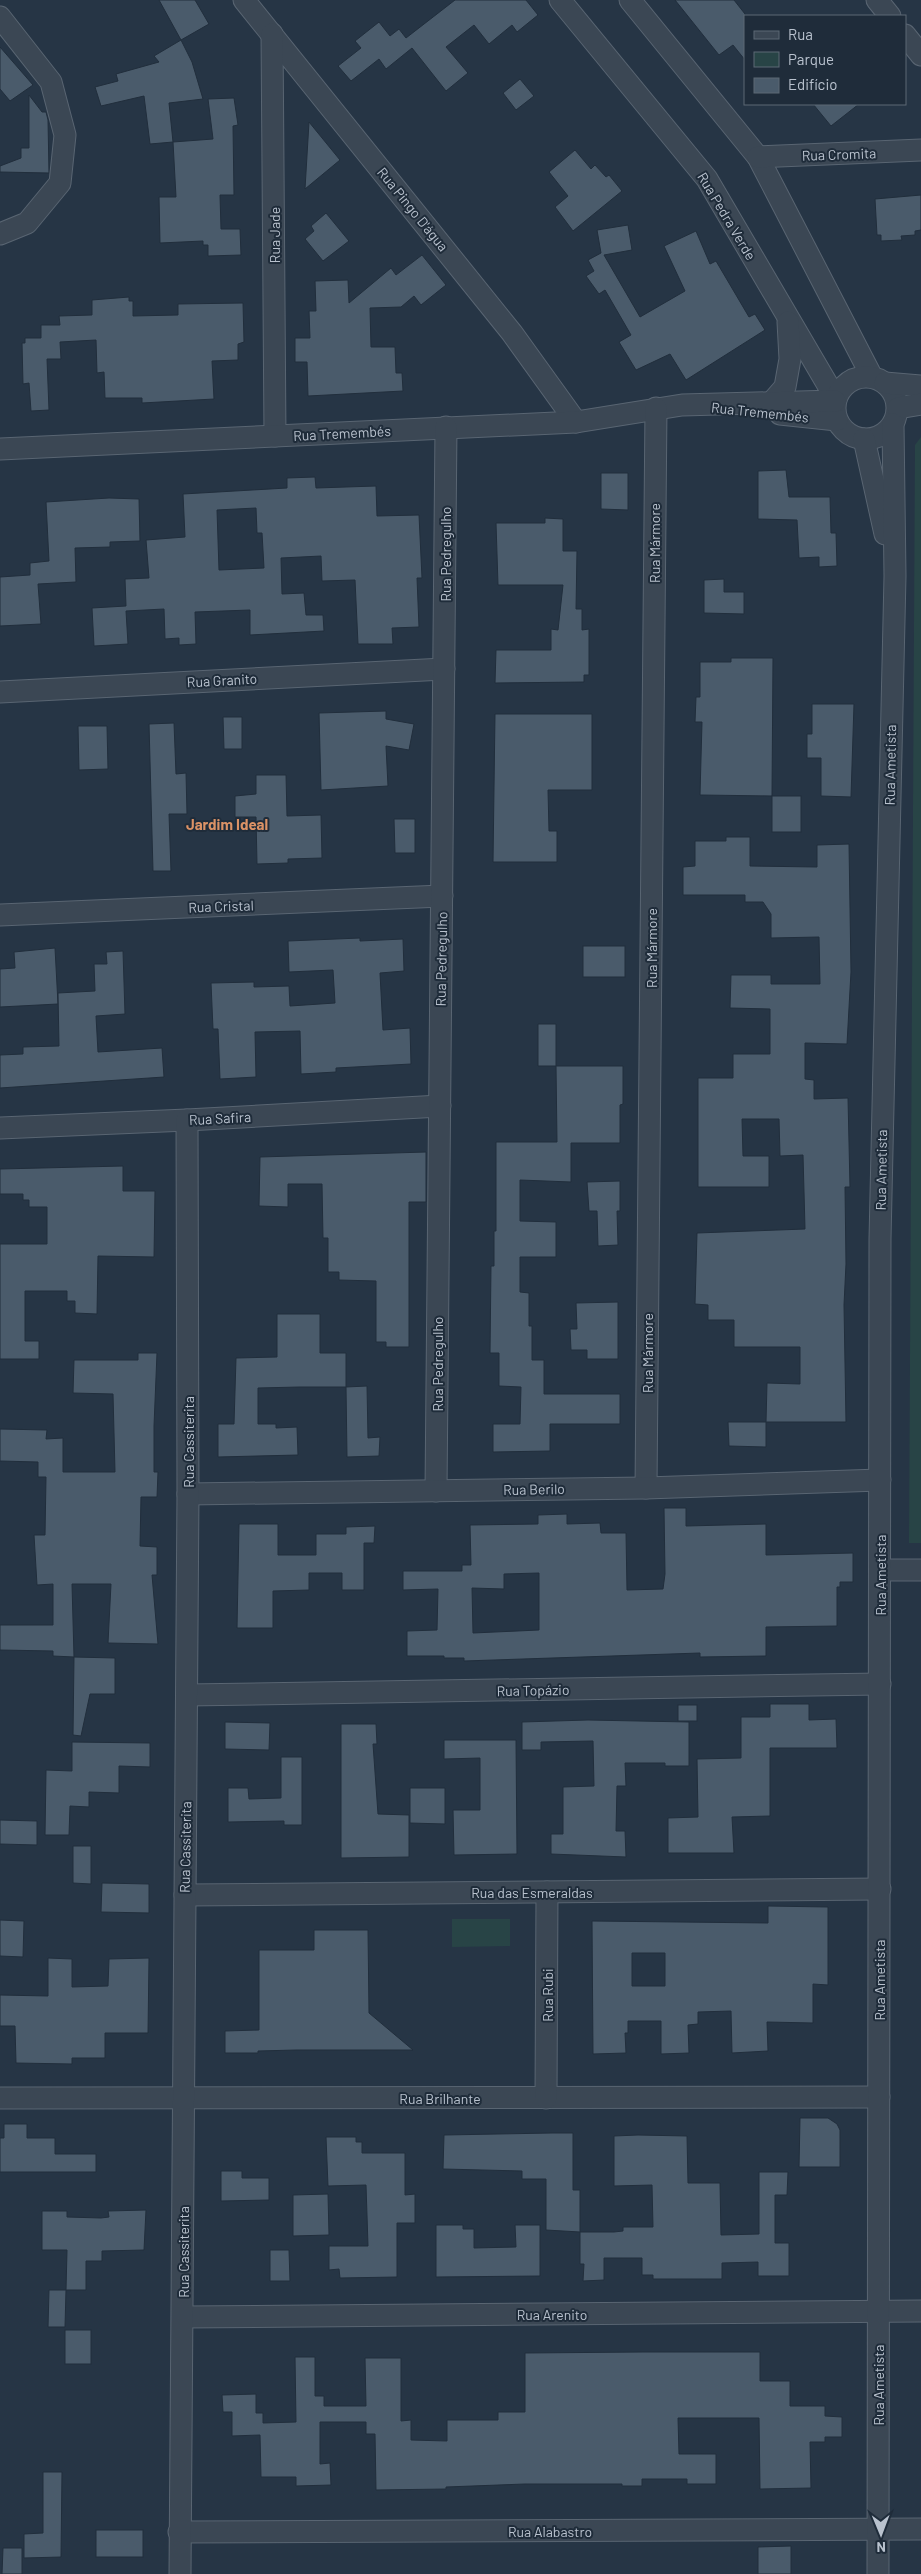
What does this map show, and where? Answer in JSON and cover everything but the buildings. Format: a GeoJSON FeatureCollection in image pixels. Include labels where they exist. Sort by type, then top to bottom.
{"type":"FeatureCollection","features":[{"type":"Feature","properties":{"kind":"street","name":"Rua Pingo D'água"},"geometry":{"type":"LineString","coordinates":[[244,0],[512,333],[576,422]]}},
{"type":"Feature","properties":{"kind":"street","name":"Rua Pedra Verde"},"geometry":{"type":"LineString","coordinates":[[560,0],[707,179],[788,319],[836,407]]}},
{"type":"Feature","properties":{"kind":"street"},"geometry":{"type":"LineString","coordinates":[[630,0],[758,157],[878,380],[894,394],[895,416]]}},
{"type":"Feature","properties":{"kind":"street"},"geometry":{"type":"LineString","coordinates":[[877,0],[889,15]]}},
{"type":"Feature","properties":{"kind":"street"},"geometry":{"type":"LineString","coordinates":[[0,17],[51,82],[65,135],[60,183],[27,223],[0,234]]}},
{"type":"Feature","properties":{"kind":"street","name":"Rua Jade"},"geometry":{"type":"LineString","coordinates":[[272,34],[275,436]]}},
{"type":"Feature","properties":{"kind":"street"},"geometry":{"type":"LineString","coordinates":[[906,36],[921,55]]}},
{"type":"Feature","properties":{"kind":"street","name":"Rua Cromita"},"geometry":{"type":"LineString","coordinates":[[758,157],[921,150]]}},
{"type":"Feature","properties":{"kind":"street"},"geometry":{"type":"LineString","coordinates":[[771,403],[785,387],[790,359],[788,319]]}},
{"type":"Feature","properties":{"kind":"street"},"geometry":{"type":"LineString","coordinates":[[921,386],[878,380],[853,379],[845,385],[836,407],[848,433],[864,439],[881,435],[895,416],[921,404]]}},
{"type":"Feature","properties":{"kind":"street","name":"Rua Tremembés"},"geometry":{"type":"LineString","coordinates":[[0,449],[576,422],[682,405],[771,403],[836,407]]}},
{"type":"Feature","properties":{"kind":"street","name":"Rua Tremembés"},"geometry":{"type":"LineString","coordinates":[[682,405],[836,407]]}},
{"type":"Feature","properties":{"kind":"street","name":"Rua Mármore"},"geometry":{"type":"LineString","coordinates":[[646,1488],[656,408]]}},
{"type":"Feature","properties":{"kind":"street","name":"Rua Ametista"},"geometry":{"type":"LineString","coordinates":[[878,2574],[880,1239],[895,576],[895,416]]}},
{"type":"Feature","properties":{"kind":"street","name":"Rua Pedregulho"},"geometry":{"type":"LineString","coordinates":[[436,1491],[446,427]]}},
{"type":"Feature","properties":{"kind":"street","name":"Rua Ametista"},"geometry":{"type":"LineString","coordinates":[[864,439],[895,576]]}},
{"type":"Feature","properties":{"kind":"street","name":"Rua Granito"},"geometry":{"type":"LineString","coordinates":[[0,692],[444,669]]}},
{"type":"Feature","properties":{"kind":"street","name":"Rua Cristal"},"geometry":{"type":"LineString","coordinates":[[0,915],[442,896]]}},
{"type":"Feature","properties":{"kind":"street","name":"Rua Safira"},"geometry":{"type":"LineString","coordinates":[[0,1128],[440,1106]]}},
{"type":"Feature","properties":{"kind":"street","name":"Rua Cassiterita"},"geometry":{"type":"LineString","coordinates":[[180,2574],[188,1494],[187,1120]]}},
{"type":"Feature","properties":{"kind":"street","name":"Rua Berilo"},"geometry":{"type":"LineString","coordinates":[[188,1494],[646,1488],[880,1480]]}},
{"type":"Feature","properties":{"kind":"street"},"geometry":{"type":"LineString","coordinates":[[880,1570],[921,1570]]}},
{"type":"Feature","properties":{"kind":"street","name":"Rua Topázio"},"geometry":{"type":"LineString","coordinates":[[187,1696],[880,1684]]}},
{"type":"Feature","properties":{"kind":"street","name":"Rua das Esmeraldas"},"geometry":{"type":"LineString","coordinates":[[185,1895],[880,1889]]}},
{"type":"Feature","properties":{"kind":"street","name":"Rua Rubi"},"geometry":{"type":"LineString","coordinates":[[546,2098],[548,1892]]}},
{"type":"Feature","properties":{"kind":"street","name":"Rua Brilhante"},"geometry":{"type":"LineString","coordinates":[[0,2098],[879,2097]]}},
{"type":"Feature","properties":{"kind":"street","name":"Rua Arenito"},"geometry":{"type":"LineString","coordinates":[[183,2317],[921,2311]]}},
{"type":"Feature","properties":{"kind":"street","name":"Rua Alabastro"},"geometry":{"type":"LineString","coordinates":[[179,2532],[921,2529]]}},
{"type":"Feature","properties":{"kind":"green space"},"geometry":{"type":"Polygon","coordinates":[[[921,437],[921,1543],[909,1543],[915,445],[921,437]]]}},
{"type":"Feature","properties":{"kind":"green space"},"geometry":{"type":"Polygon","coordinates":[[[452,1919],[510,1919],[510,1946],[452,1947],[452,1919]]]}},
{"type":"Feature","properties":{"kind":"district","name":"Jardim Ideal"},"geometry":{"type":"Point","coordinates":[227,824]}}]}
